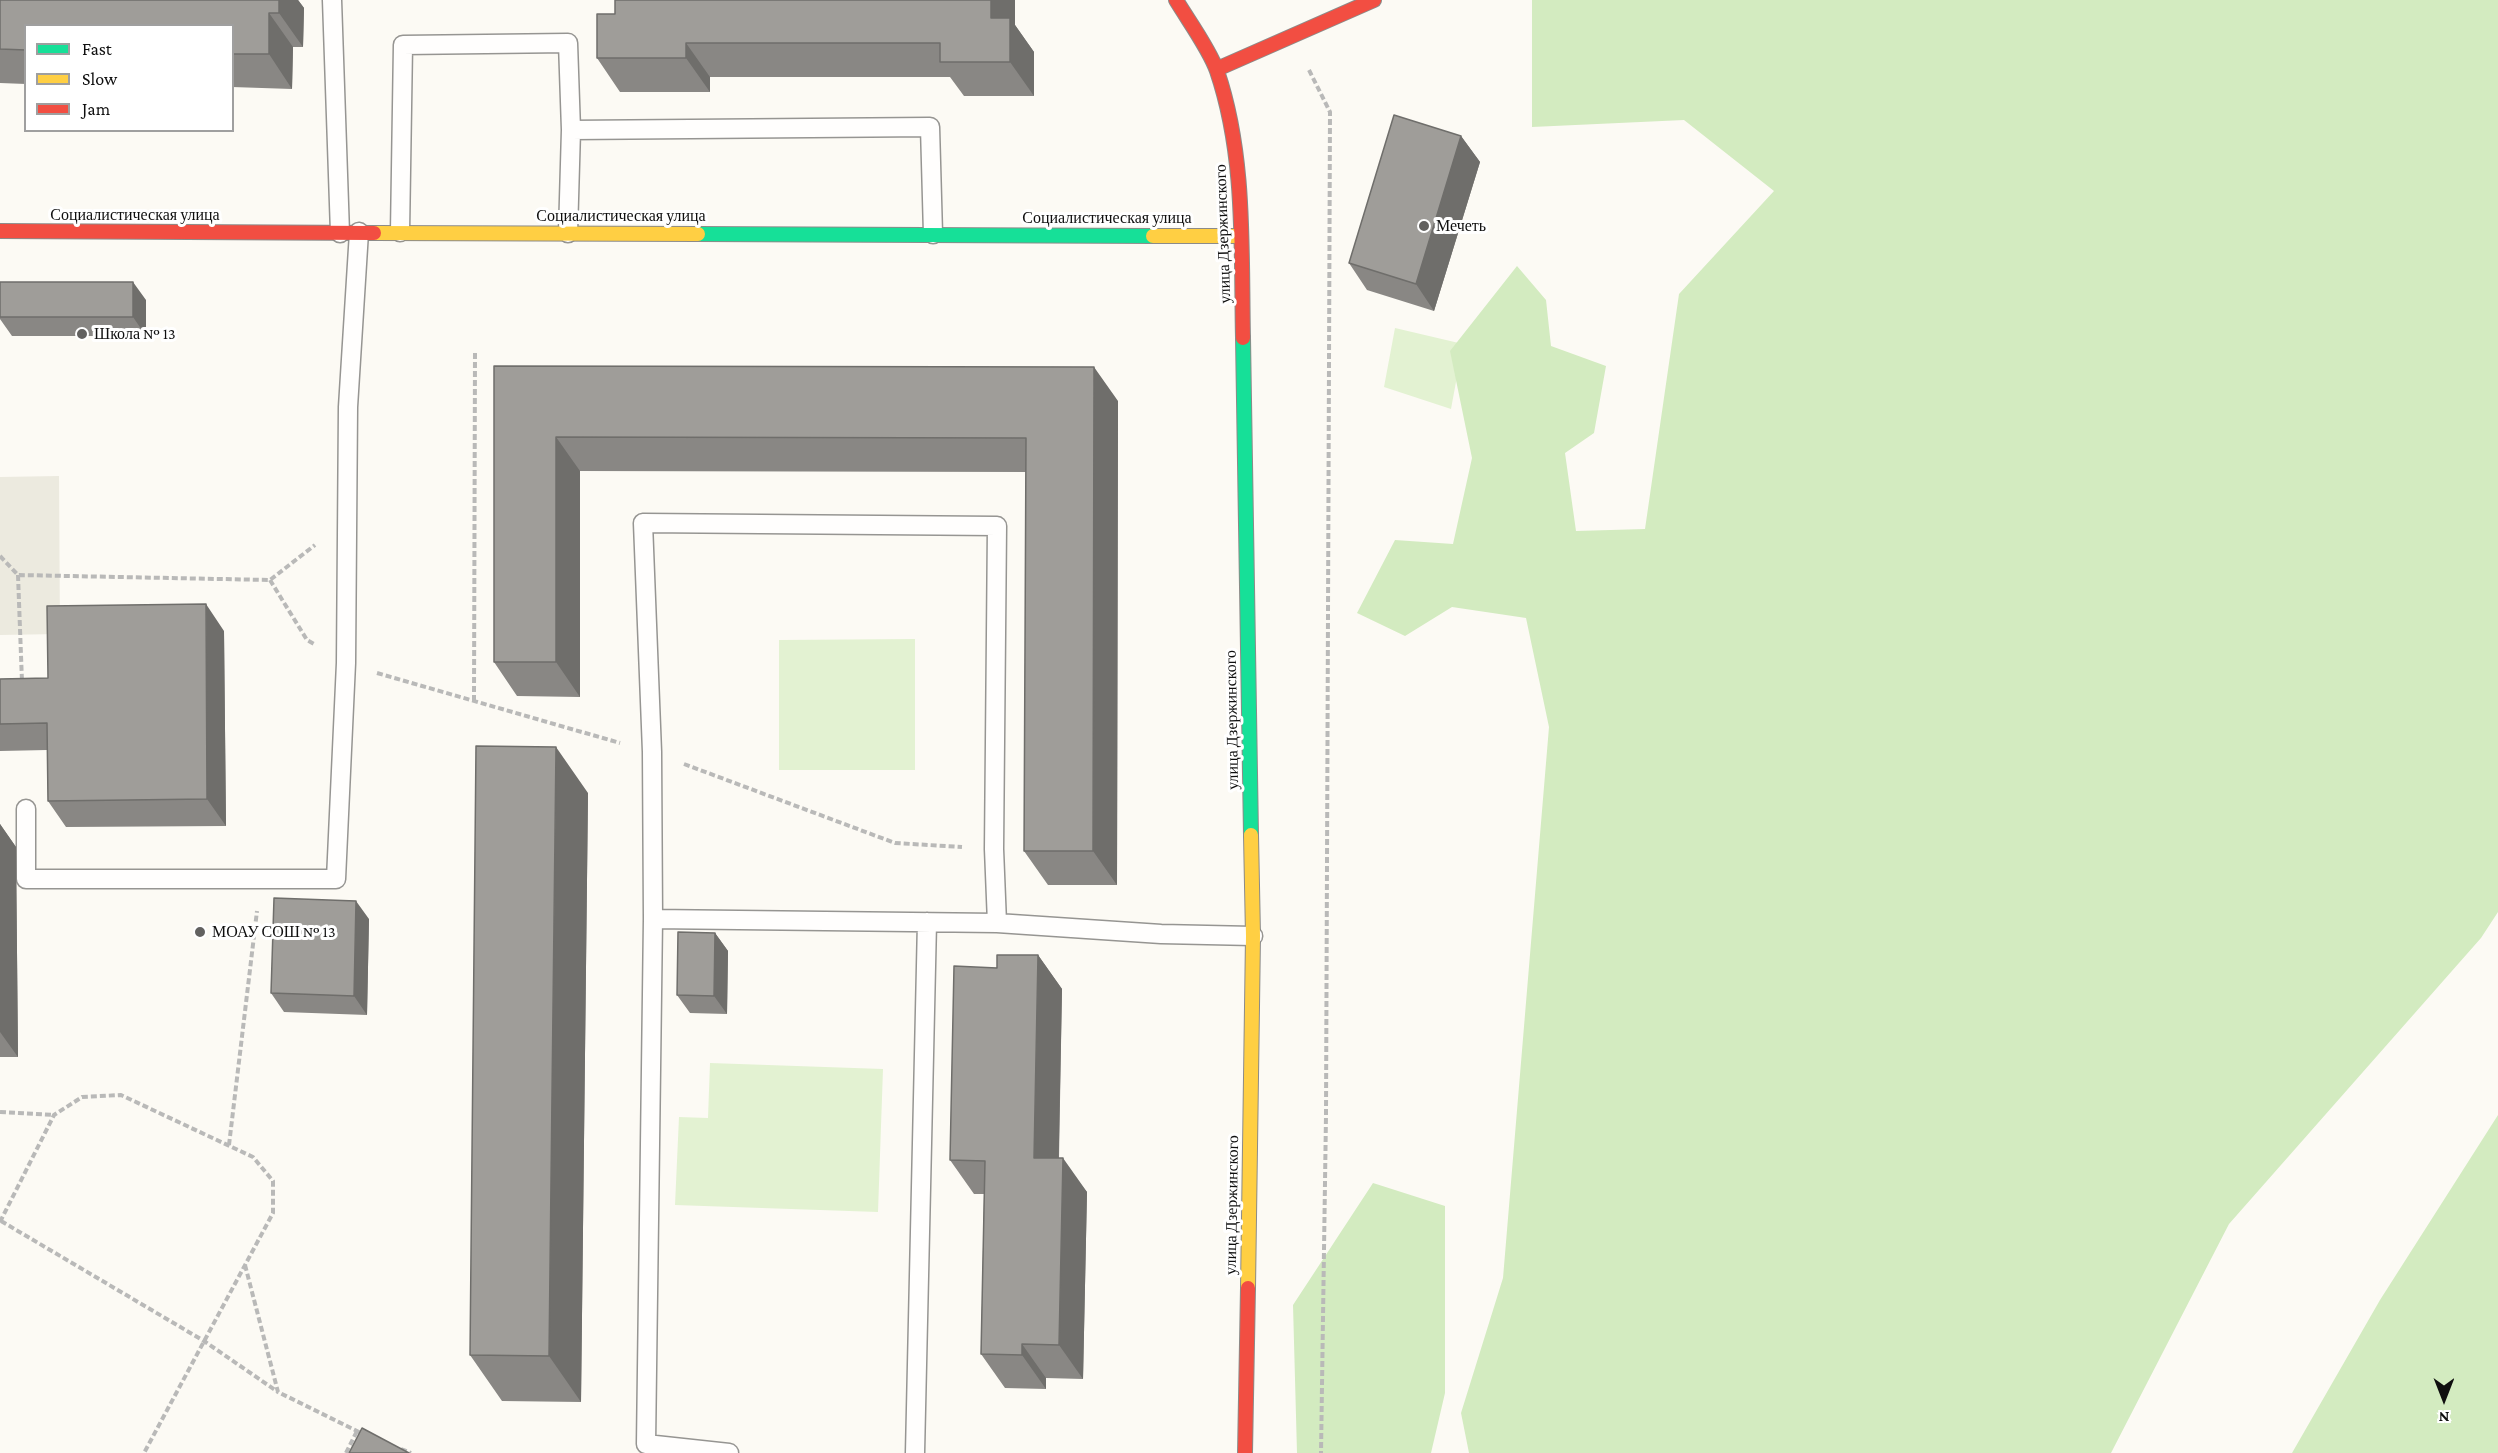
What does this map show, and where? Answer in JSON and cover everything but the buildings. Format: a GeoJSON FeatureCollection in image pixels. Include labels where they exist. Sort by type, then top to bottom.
{"type":"FeatureCollection","features":[{"type":"Feature","properties":{"kind":"main road","name":"улица Дзержинского"},"geometry":{"type":"LineString","coordinates":[[1176,0],[1217,69],[1236,145],[1241,236],[1253,936],[1245,1453]]}},
{"type":"Feature","properties":{"kind":"main road"},"geometry":{"type":"LineString","coordinates":[[1217,69],[1374,0]]}},
{"type":"Feature","properties":{"kind":"main road","name":"Социалистическая улица"},"geometry":{"type":"LineString","coordinates":[[0,231],[1241,236]]}},
{"type":"Feature","properties":{"kind":"lane"},"geometry":{"type":"LineString","coordinates":[[333,0],[340,233]]}},
{"type":"Feature","properties":{"kind":"lane"},"geometry":{"type":"LineString","coordinates":[[400,232],[403,45],[568,43],[571,130],[568,233]]}},
{"type":"Feature","properties":{"kind":"lane"},"geometry":{"type":"LineString","coordinates":[[571,130],[930,127],[933,234]]}},
{"type":"Feature","properties":{"kind":"lane"},"geometry":{"type":"LineString","coordinates":[[26,809],[26,879],[336,879],[345,663],[348,407],[359,232]]}},
{"type":"Feature","properties":{"kind":"lane"},"geometry":{"type":"LineString","coordinates":[[729,1453],[646,1444],[653,919],[652,752],[643,523],[997,526],[994,849],[997,923]]}},
{"type":"Feature","properties":{"kind":"lane"},"geometry":{"type":"LineString","coordinates":[[653,919],[997,923],[1161,934],[1253,936]]}},
{"type":"Feature","properties":{"kind":"lane"},"geometry":{"type":"LineString","coordinates":[[915,1453],[927,922]]}},
{"type":"Feature","properties":{"kind":"path"},"geometry":{"type":"LineString","coordinates":[[1291,36],[1330,112],[1326,1115],[1321,1453]]}},
{"type":"Feature","properties":{"kind":"path"},"geometry":{"type":"LineString","coordinates":[[474,353],[474,701]]}},
{"type":"Feature","properties":{"kind":"path"},"geometry":{"type":"LineString","coordinates":[[18,575],[270,580],[348,519]]}},
{"type":"Feature","properties":{"kind":"path"},"geometry":{"type":"LineString","coordinates":[[0,556],[18,575],[22,693]]}},
{"type":"Feature","properties":{"kind":"path"},"geometry":{"type":"LineString","coordinates":[[270,580],[307,639],[345,663],[411,685],[652,752],[895,843],[994,849]]}},
{"type":"Feature","properties":{"kind":"path"},"geometry":{"type":"LineString","coordinates":[[230,1145],[261,879]]}},
{"type":"Feature","properties":{"kind":"path"},"geometry":{"type":"LineString","coordinates":[[144,1453],[204,1341],[244,1264],[273,1213],[273,1181],[253,1157],[121,1095],[82,1097],[54,1114],[0,1221],[204,1341],[278,1392],[368,1436]]}},
{"type":"Feature","properties":{"kind":"path"},"geometry":{"type":"LineString","coordinates":[[0,1112],[54,1114]]}},
{"type":"Feature","properties":{"kind":"path"},"geometry":{"type":"LineString","coordinates":[[244,1264],[278,1392]]}},
{"type":"Feature","properties":{"kind":"path"},"geometry":{"type":"LineString","coordinates":[[346,1453],[357,1431]]}},
{"type":"Feature","properties":{"kind":"path"},"geometry":{"type":"LineString","coordinates":[[400,1449],[411,1453]]}},
{"type":"Feature","properties":{"kind":"green space"},"geometry":{"type":"Polygon","coordinates":[[[1532,0],[2498,0],[2498,912],[2481,938],[2229,1224],[2111,1453],[1469,1453],[1461,1413],[1503,1278],[1549,727],[1526,618],[1452,607],[1405,636],[1357,613],[1395,540],[1453,544],[1472,458],[1450,351],[1517,266],[1546,300],[1551,346],[1606,366],[1594,433],[1565,453],[1576,531],[1645,529],[1679,294],[1774,191],[1684,120],[1532,127],[1532,0]]]}},
{"type":"Feature","properties":{"kind":"green space"},"geometry":{"type":"Polygon","coordinates":[[[1395,328],[1463,344],[1451,409],[1384,387],[1395,328]]]}},
{"type":"Feature","properties":{"kind":"green space"},"geometry":{"type":"Polygon","coordinates":[[[915,639],[915,770],[779,770],[779,640],[915,639]]]}},
{"type":"Feature","properties":{"kind":"green space"},"geometry":{"type":"Polygon","coordinates":[[[710,1063],[883,1069],[878,1212],[675,1205],[679,1117],[708,1118],[710,1063]]]}},
{"type":"Feature","properties":{"kind":"green space"},"geometry":{"type":"Polygon","coordinates":[[[2498,1115],[2498,1453],[2292,1453],[2380,1300],[2498,1115]]]}},
{"type":"Feature","properties":{"kind":"green space"},"geometry":{"type":"Polygon","coordinates":[[[1373,1183],[1445,1206],[1445,1393],[1431,1453],[1297,1453],[1293,1305],[1373,1183]]]}},
{"type":"Feature","properties":{"kind":"shaded area"},"geometry":{"type":"Polygon","coordinates":[[[59,476],[60,634],[0,635],[0,477],[59,476]]]}},
{"type":"Feature","properties":{"kind":"traffic: fast"},"geometry":{"type":"LineString","coordinates":[[698,234],[1153,236]]}},
{"type":"Feature","properties":{"kind":"traffic: fast"},"geometry":{"type":"LineString","coordinates":[[1243,338],[1251,835]]}},
{"type":"Feature","properties":{"kind":"traffic: slow"},"geometry":{"type":"LineString","coordinates":[[374,233],[698,234]]}},
{"type":"Feature","properties":{"kind":"traffic: slow"},"geometry":{"type":"LineString","coordinates":[[1153,236],[1241,236]]}},
{"type":"Feature","properties":{"kind":"traffic: slow"},"geometry":{"type":"LineString","coordinates":[[1248,1288],[1253,936],[1251,835]]}},
{"type":"Feature","properties":{"kind":"traffic: jam"},"geometry":{"type":"LineString","coordinates":[[1176,0],[1214,63],[1233,136],[1242,237],[1243,338]]}},
{"type":"Feature","properties":{"kind":"traffic: jam"},"geometry":{"type":"LineString","coordinates":[[1217,69],[1374,0]]}},
{"type":"Feature","properties":{"kind":"traffic: jam"},"geometry":{"type":"LineString","coordinates":[[0,231],[374,233]]}},
{"type":"Feature","properties":{"kind":"traffic: jam"},"geometry":{"type":"LineString","coordinates":[[1245,1453],[1248,1288]]}},
{"type":"Feature","properties":{"kind":"place","name":"Мечеть"},"geometry":{"type":"Point","coordinates":[1424,226]}},
{"type":"Feature","properties":{"kind":"place","name":"Школа № 13"},"geometry":{"type":"Point","coordinates":[82,334]}},
{"type":"Feature","properties":{"kind":"place","name":"МОАУ СОШ № 13"},"geometry":{"type":"Point","coordinates":[200,932]}}]}
